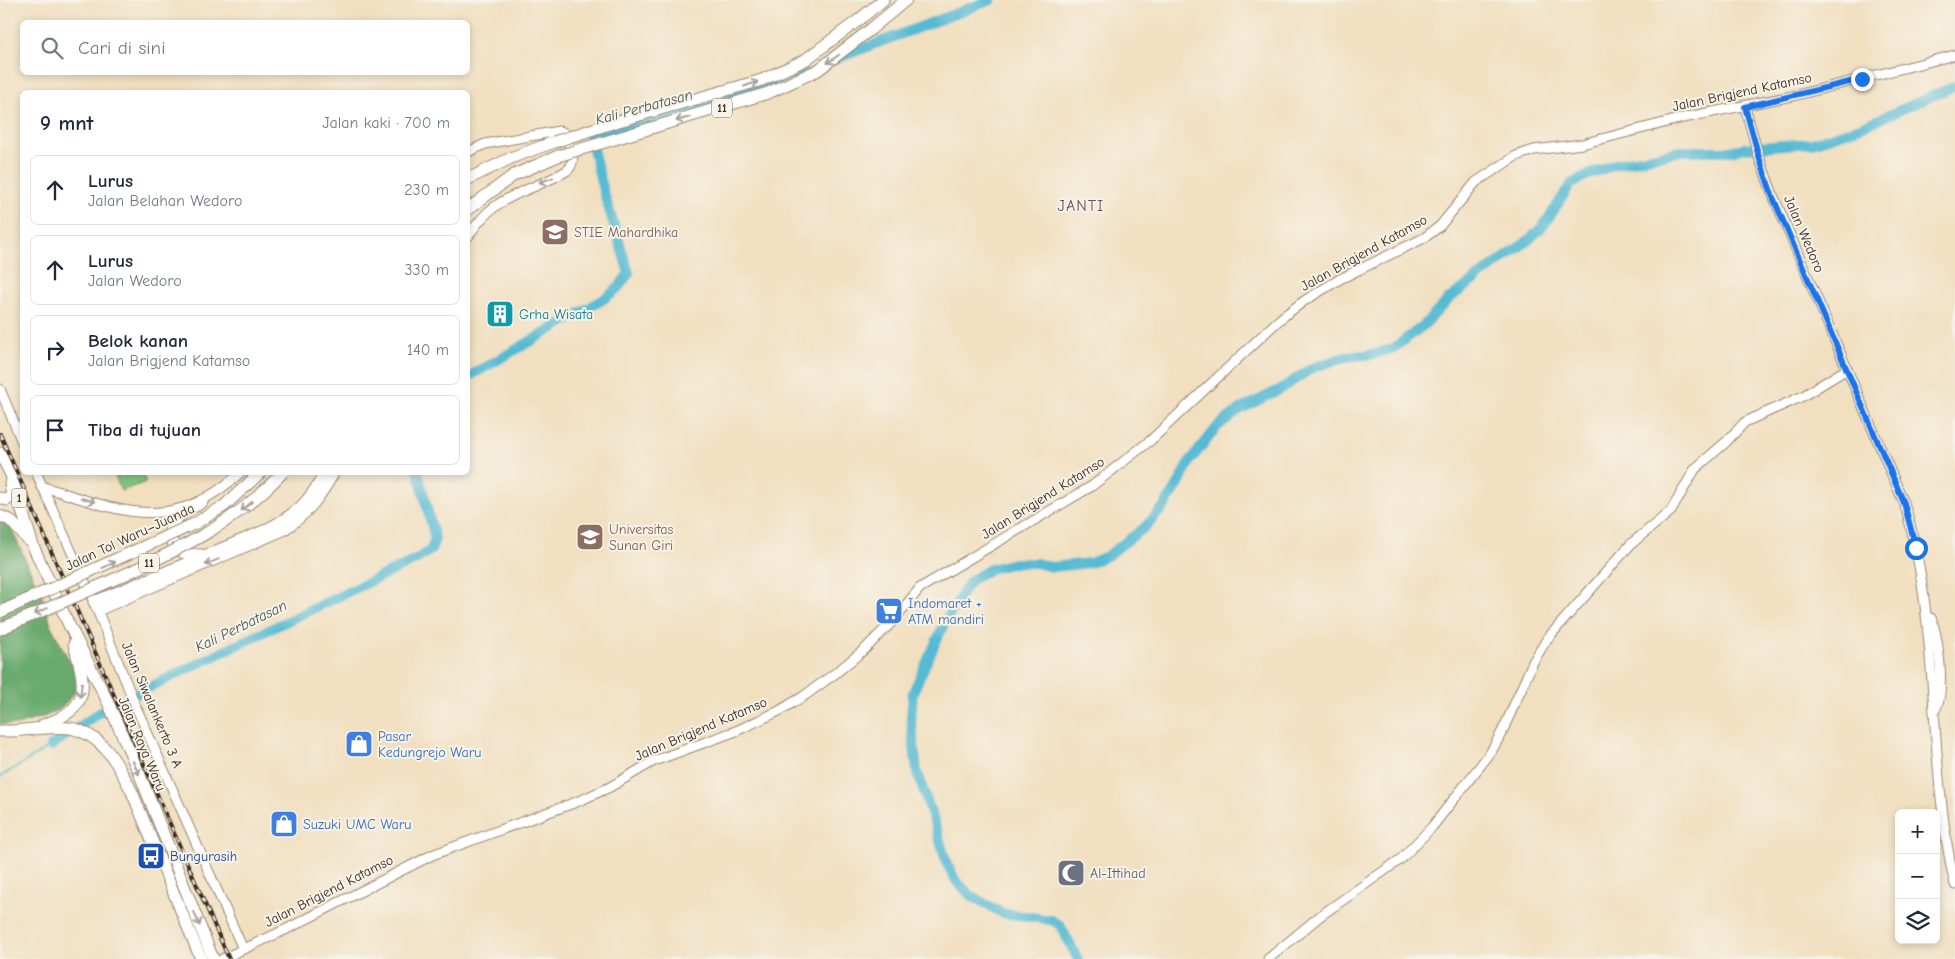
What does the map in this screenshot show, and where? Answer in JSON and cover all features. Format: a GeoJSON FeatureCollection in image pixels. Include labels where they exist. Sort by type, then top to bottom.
{"type":"FeatureCollection","features":[{"type":"Feature","properties":{"kind":"highway","name":"11"},"geometry":{"type":"LineString","coordinates":[[470,178],[505,160],[554,142],[612,123],[762,80],[805,60],[883,0]]}},
{"type":"Feature","properties":{"kind":"highway","name":"11"},"geometry":{"type":"LineString","coordinates":[[470,207],[514,176],[558,156],[768,93],[818,70],[906,0]]}},
{"type":"Feature","properties":{"kind":"highway"},"geometry":{"type":"LineString","coordinates":[[470,215],[499,185]]}},
{"type":"Feature","properties":{"kind":"highway"},"geometry":{"type":"LineString","coordinates":[[0,453],[13,493],[7,500],[0,498]]}},
{"type":"Feature","properties":{"kind":"highway","name":"1"},"geometry":{"type":"LineString","coordinates":[[0,453],[11,475],[33,546]]}},
{"type":"Feature","properties":{"kind":"highway","name":"Jalan Tol Waru–Juanda"},"geometry":{"type":"LineString","coordinates":[[0,612],[194,524],[224,506],[258,475]]}},
{"type":"Feature","properties":{"kind":"highway","name":"11"},"geometry":{"type":"LineString","coordinates":[[0,629],[130,572],[206,535],[249,505],[280,475]]}},
{"type":"Feature","properties":{"kind":"highway"},"geometry":{"type":"LineString","coordinates":[[96,606],[287,519],[311,497],[324,475]]}},
{"type":"Feature","properties":{"kind":"highway"},"geometry":{"type":"LineString","coordinates":[[202,502],[180,515],[171,525],[170,534],[172,544],[182,552],[193,555],[209,554]]}},
{"type":"Feature","properties":{"kind":"highway","name":"1"},"geometry":{"type":"LineString","coordinates":[[0,516],[10,520],[33,546]]}},
{"type":"Feature","properties":{"kind":"highway","name":"Jalan Raya Waru"},"geometry":{"type":"LineString","coordinates":[[33,546],[69,625],[106,698],[140,775],[211,954]]}},
{"type":"Feature","properties":{"kind":"highway"},"geometry":{"type":"LineString","coordinates":[[21,730],[38,727],[62,717],[76,707],[80,700],[82,673],[69,625]]}},
{"type":"Feature","properties":{"kind":"highway","name":"Jalan Raya Waru"},"geometry":{"type":"LineString","coordinates":[[0,731],[70,728],[95,739],[108,752],[116,762],[132,792],[201,959]]}},
{"type":"Feature","properties":{"kind":"street","name":"Jalan Brigjend Katamso"},"geometry":{"type":"LineString","coordinates":[[211,954],[222,959],[285,930],[432,855],[579,801],[610,787],[654,761],[736,731],[779,711],[804,696],[864,649],[886,628],[920,588],[1092,486],[1150,440],[1280,319],[1304,301],[1340,279],[1424,238],[1440,226],[1476,182],[1516,156],[1534,150],[1582,144],[1683,118],[1745,107],[1955,55]]}},
{"type":"Feature","properties":{"kind":"street","name":"Jalan Wedoro"},"geometry":{"type":"LineString","coordinates":[[1745,107],[1772,195],[1904,503],[1918,556],[1931,626],[1932,697],[1944,813],[1955,886]]}},
{"type":"Feature","properties":{"kind":"street"},"geometry":{"type":"LineString","coordinates":[[470,151],[478,146],[495,142],[542,133],[563,132],[573,156],[570,168],[495,205],[478,220],[470,234]]}},
{"type":"Feature","properties":{"kind":"street"},"geometry":{"type":"LineString","coordinates":[[1268,959],[1320,916],[1401,859],[1432,828],[1491,752],[1533,662],[1547,639],[1631,544],[1671,511],[1695,469],[1726,442],[1745,422],[1803,396],[1847,369]]}},
{"type":"Feature","properties":{"kind":"street"},"geometry":{"type":"LineString","coordinates":[[0,389],[20,437]]}},
{"type":"Feature","properties":{"kind":"street","name":"Jalan Siwalankerto 3 A"},"geometry":{"type":"LineString","coordinates":[[37,475],[96,606],[136,707],[243,949]]}},
{"type":"Feature","properties":{"kind":"street"},"geometry":{"type":"LineString","coordinates":[[41,486],[121,510],[140,513],[166,512],[202,502],[238,475]]}},
{"type":"Feature","properties":{"kind":"street"},"geometry":{"type":"LineString","coordinates":[[96,606],[283,531],[295,524],[309,510],[333,475]]}},
{"type":"Feature","properties":{"kind":"green space"},"geometry":{"type":"Polygon","coordinates":[[[115,475],[143,475],[146,482],[121,491],[115,475]]]}},
{"type":"Feature","properties":{"kind":"green space"},"geometry":{"type":"Polygon","coordinates":[[[0,520],[12,530],[46,606],[51,626],[73,668],[76,683],[74,693],[59,710],[17,725],[0,724],[0,520]]]}},
{"type":"Feature","properties":{"kind":"waterway","name":"Kali Perbatasan"},"geometry":{"type":"LineString","coordinates":[[833,60],[991,0]]}},
{"type":"Feature","properties":{"kind":"waterway","name":"Kali Perbatasan"},"geometry":{"type":"LineString","coordinates":[[470,376],[604,299],[618,288],[629,273],[603,190],[590,137],[699,108],[803,71]]}},
{"type":"Feature","properties":{"kind":"waterway"},"geometry":{"type":"LineString","coordinates":[[1078,959],[1060,925],[1051,920],[1002,913],[970,895],[956,881],[947,864],[917,772],[911,719],[913,692],[945,622],[970,581],[990,569],[1015,563],[1036,563],[1052,567],[1090,563],[1107,556],[1144,528],[1162,509],[1177,487],[1190,461],[1218,426],[1239,410],[1281,389],[1312,368],[1345,357],[1375,354],[1394,348],[1424,325],[1450,298],[1530,239],[1544,225],[1571,184],[1585,176],[1616,164],[1681,151],[1730,151],[1744,148],[1812,143],[1861,127],[1955,86]]}},
{"type":"Feature","properties":{"kind":"waterway","name":"Kali Perbatasan"},"geometry":{"type":"LineString","coordinates":[[51,746],[99,713],[415,560],[431,550],[435,539],[419,475]]}},
{"type":"Feature","properties":{"kind":"waterway","name":"Kali Perbatasan"},"geometry":{"type":"LineString","coordinates":[[0,777],[51,746]]}},
{"type":"Feature","properties":{"kind":"railway"},"geometry":{"type":"LineString","coordinates":[[0,434],[229,959]]}},
{"type":"Feature","properties":{"kind":"place","name":"STIE Mahardhika"},"geometry":{"type":"Point","coordinates":[555,232]}},
{"type":"Feature","properties":{"kind":"place","name":"Grha Wisata"},"geometry":{"type":"Point","coordinates":[500,314]}},
{"type":"Feature","properties":{"kind":"place","name":"Universitas Sunan Giri"},"geometry":{"type":"Point","coordinates":[590,537]}},
{"type":"Feature","properties":{"kind":"place","name":"Indomaret + ATM mandiri"},"geometry":{"type":"Point","coordinates":[889,611]}},
{"type":"Feature","properties":{"kind":"place","name":"Pasar Kedungrejo Waru"},"geometry":{"type":"Point","coordinates":[359,744]}},
{"type":"Feature","properties":{"kind":"place","name":"Suzuki UMC Waru"},"geometry":{"type":"Point","coordinates":[284,824]}},
{"type":"Feature","properties":{"kind":"place","name":"Bungurasih"},"geometry":{"type":"Point","coordinates":[151,856]}},
{"type":"Feature","properties":{"kind":"place","name":"Al-Ittihad"},"geometry":{"type":"Point","coordinates":[1071,873]}},
{"type":"Feature","properties":{"kind":"district","name":"JANTI"},"geometry":{"type":"Point","coordinates":[1081,206]}},
{"type":"Feature","properties":{"kind":"route"},"geometry":{"type":"LineString","coordinates":[[1862,79],[1745,107],[1772,195],[1904,503],[1916,548]]}}]}
